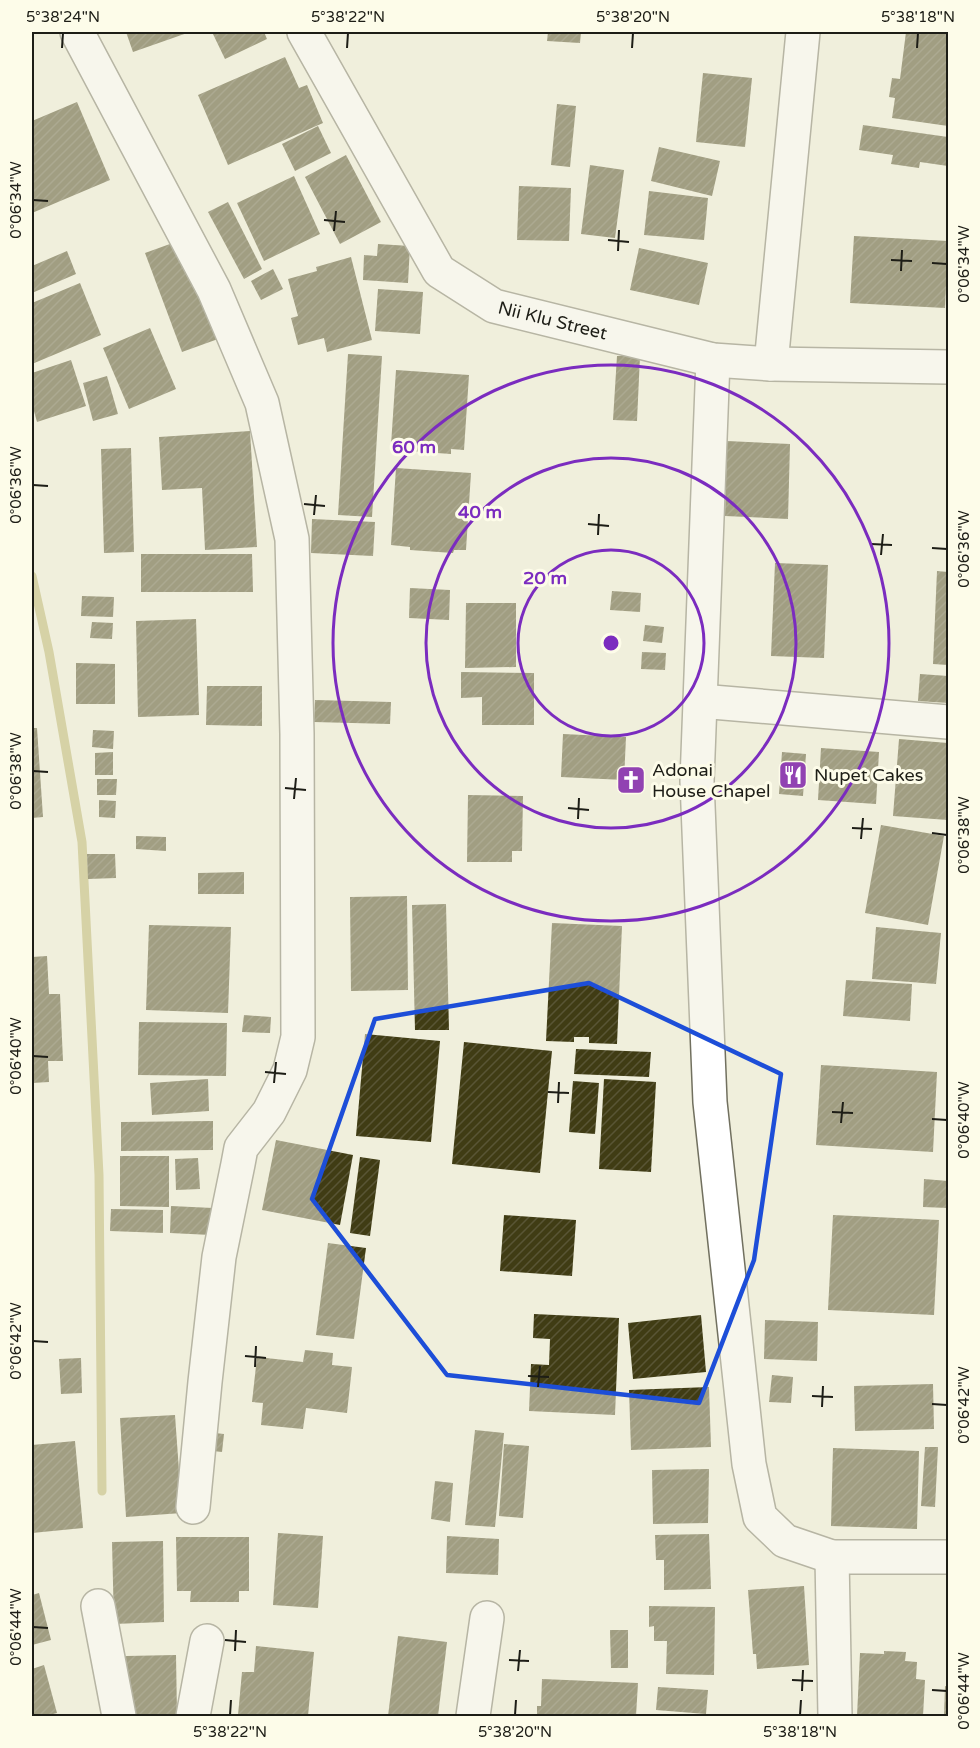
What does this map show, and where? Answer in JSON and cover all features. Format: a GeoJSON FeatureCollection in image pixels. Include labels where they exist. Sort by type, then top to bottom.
{"type":"FeatureCollection","features":[{"type":"Feature","properties":{"kind":"street"},"geometry":{"type":"LineString","coordinates":[[77,32],[219,300],[262,403],[292,539],[297,746],[298,1037],[290,1070],[269,1113],[242,1148],[238,1164],[219,1257],[193,1507]]}},
{"type":"Feature","properties":{"kind":"street","name":"Nii Klu Street"},"geometry":{"type":"LineString","coordinates":[[304,32],[439,271],[494,306],[713,360],[771,364],[948,367]]}},
{"type":"Feature","properties":{"kind":"street"},"geometry":{"type":"LineString","coordinates":[[771,364],[803,32]]}},
{"type":"Feature","properties":{"kind":"street"},"geometry":{"type":"LineString","coordinates":[[713,360],[697,781],[710,1102],[748,1464],[760,1517],[785,1540],[832,1557],[948,1557]]}},
{"type":"Feature","properties":{"kind":"street"},"geometry":{"type":"LineString","coordinates":[[700,701],[948,722]]}},
{"type":"Feature","properties":{"kind":"street"},"geometry":{"type":"LineString","coordinates":[[832,1557],[836,1716]]}},
{"type":"Feature","properties":{"kind":"street"},"geometry":{"type":"LineString","coordinates":[[98,1606],[119,1716]]}},
{"type":"Feature","properties":{"kind":"street"},"geometry":{"type":"LineString","coordinates":[[473,1716],[487,1618]]}},
{"type":"Feature","properties":{"kind":"street"},"geometry":{"type":"LineString","coordinates":[[194,1716],[207,1641]]}},
{"type":"Feature","properties":{"kind":"highlighted area"},"geometry":{"type":"Polygon","coordinates":[[[589,983],[781,1074],[754,1260],[699,1403],[447,1375],[312,1199],[375,1019],[589,983]]]}},
{"type":"Feature","properties":{"kind":"building"},"geometry":{"type":"Polygon","coordinates":[[[126,32],[190,32],[133,52],[126,32]]]}},
{"type":"Feature","properties":{"kind":"building"},"geometry":{"type":"Polygon","coordinates":[[[212,32],[264,32],[267,39],[225,59],[212,32]]]}},
{"type":"Feature","properties":{"kind":"building"},"geometry":{"type":"Polygon","coordinates":[[[548,32],[581,32],[580,43],[547,41],[548,32]]]}},
{"type":"Feature","properties":{"kind":"building"},"geometry":{"type":"Polygon","coordinates":[[[906,32],[948,32],[948,126],[892,118],[895,98],[889,97],[892,78],[900,79],[906,32]]]}},
{"type":"Feature","properties":{"kind":"building"},"geometry":{"type":"Polygon","coordinates":[[[285,57],[299,88],[307,85],[323,123],[228,165],[198,95],[285,57]]]}},
{"type":"Feature","properties":{"kind":"building"},"geometry":{"type":"Polygon","coordinates":[[[703,73],[752,78],[745,147],[696,142],[703,73]]]}},
{"type":"Feature","properties":{"kind":"building"},"geometry":{"type":"Polygon","coordinates":[[[77,102],[110,180],[32,213],[32,121],[77,102]]]}},
{"type":"Feature","properties":{"kind":"building"},"geometry":{"type":"Polygon","coordinates":[[[557,104],[576,106],[570,167],[551,165],[557,104]]]}},
{"type":"Feature","properties":{"kind":"building"},"geometry":{"type":"Polygon","coordinates":[[[863,125],[948,137],[948,166],[920,162],[919,168],[891,164],[893,155],[859,150],[863,125]]]}},
{"type":"Feature","properties":{"kind":"building"},"geometry":{"type":"Polygon","coordinates":[[[318,126],[331,153],[295,171],[282,144],[318,126]]]}},
{"type":"Feature","properties":{"kind":"building"},"geometry":{"type":"Polygon","coordinates":[[[659,147],[720,161],[712,196],[651,181],[659,147]]]}},
{"type":"Feature","properties":{"kind":"building"},"geometry":{"type":"Polygon","coordinates":[[[346,155],[381,222],[340,244],[305,177],[346,155]]]}},
{"type":"Feature","properties":{"kind":"building"},"geometry":{"type":"Polygon","coordinates":[[[590,165],[624,170],[615,238],[581,234],[590,165]]]}},
{"type":"Feature","properties":{"kind":"building"},"geometry":{"type":"Polygon","coordinates":[[[294,176],[320,234],[264,261],[237,203],[294,176]]]}},
{"type":"Feature","properties":{"kind":"building"},"geometry":{"type":"Polygon","coordinates":[[[519,186],[571,188],[569,241],[517,240],[519,186]]]}},
{"type":"Feature","properties":{"kind":"building"},"geometry":{"type":"Polygon","coordinates":[[[649,191],[708,198],[704,240],[644,235],[649,191]]]}},
{"type":"Feature","properties":{"kind":"building"},"geometry":{"type":"Polygon","coordinates":[[[228,202],[262,269],[244,279],[208,212],[228,202]]]}},
{"type":"Feature","properties":{"kind":"building"},"geometry":{"type":"Polygon","coordinates":[[[854,236],[948,241],[945,308],[850,303],[854,236]]]}},
{"type":"Feature","properties":{"kind":"building"},"geometry":{"type":"Polygon","coordinates":[[[181,240],[218,339],[182,352],[145,253],[181,240]]]}},
{"type":"Feature","properties":{"kind":"building"},"geometry":{"type":"Polygon","coordinates":[[[378,244],[410,246],[408,283],[363,280],[364,255],[377,256],[378,244]]]}},
{"type":"Feature","properties":{"kind":"building"},"geometry":{"type":"Polygon","coordinates":[[[639,248],[708,263],[699,305],[630,290],[639,248]]]}},
{"type":"Feature","properties":{"kind":"building"},"geometry":{"type":"Polygon","coordinates":[[[67,251],[76,274],[32,293],[32,266],[67,251]]]}},
{"type":"Feature","properties":{"kind":"building"},"geometry":{"type":"Polygon","coordinates":[[[351,257],[372,340],[327,352],[324,338],[298,345],[291,318],[298,316],[288,279],[317,271],[316,267],[351,257]]]}},
{"type":"Feature","properties":{"kind":"building"},"geometry":{"type":"Polygon","coordinates":[[[273,269],[283,289],[261,300],[251,281],[273,269]]]}},
{"type":"Feature","properties":{"kind":"building"},"geometry":{"type":"Polygon","coordinates":[[[80,283],[101,335],[32,364],[32,303],[80,283]]]}},
{"type":"Feature","properties":{"kind":"building"},"geometry":{"type":"Polygon","coordinates":[[[378,289],[423,292],[420,334],[375,331],[378,289]]]}},
{"type":"Feature","properties":{"kind":"building"},"geometry":{"type":"Polygon","coordinates":[[[150,328],[176,389],[129,409],[103,348],[150,328]]]}},
{"type":"Feature","properties":{"kind":"building"},"geometry":{"type":"Polygon","coordinates":[[[348,354],[382,356],[372,517],[338,515],[348,354]]]}},
{"type":"Feature","properties":{"kind":"building"},"geometry":{"type":"Polygon","coordinates":[[[617,356],[640,356],[637,421],[613,420],[617,356]]]}},
{"type":"Feature","properties":{"kind":"building"},"geometry":{"type":"Polygon","coordinates":[[[71,360],[86,406],[37,422],[32,404],[32,373],[71,360]]]}},
{"type":"Feature","properties":{"kind":"building"},"geometry":{"type":"Polygon","coordinates":[[[396,370],[469,375],[464,450],[451,449],[451,454],[409,451],[409,446],[391,445],[396,370]]]}},
{"type":"Feature","properties":{"kind":"building"},"geometry":{"type":"Polygon","coordinates":[[[107,376],[118,414],[93,421],[83,383],[107,376]]]}},
{"type":"Feature","properties":{"kind":"building"},"geometry":{"type":"Polygon","coordinates":[[[250,431],[257,547],[205,550],[202,488],[162,490],[159,437],[250,431]]]}},
{"type":"Feature","properties":{"kind":"building"},"geometry":{"type":"Polygon","coordinates":[[[727,441],[790,444],[788,519],[725,516],[727,441]]]}},
{"type":"Feature","properties":{"kind":"building"},"geometry":{"type":"Polygon","coordinates":[[[131,448],[134,552],[104,553],[101,449],[131,448]]]}},
{"type":"Feature","properties":{"kind":"building"},"geometry":{"type":"Polygon","coordinates":[[[396,468],[471,473],[466,550],[454,550],[453,553],[410,550],[410,547],[391,545],[396,468]]]}},
{"type":"Feature","properties":{"kind":"building"},"geometry":{"type":"Polygon","coordinates":[[[312,519],[375,522],[373,556],[311,553],[312,519]]]}},
{"type":"Feature","properties":{"kind":"building"},"geometry":{"type":"Polygon","coordinates":[[[141,554],[252,554],[253,592],[141,592],[141,554]]]}},
{"type":"Feature","properties":{"kind":"building"},"geometry":{"type":"Polygon","coordinates":[[[775,563],[828,565],[824,658],[771,656],[775,563]]]}},
{"type":"Feature","properties":{"kind":"building"},"geometry":{"type":"Polygon","coordinates":[[[937,571],[948,572],[948,665],[933,664],[937,571]]]}},
{"type":"Feature","properties":{"kind":"building"},"geometry":{"type":"Polygon","coordinates":[[[410,588],[450,590],[449,620],[409,618],[410,588]]]}},
{"type":"Feature","properties":{"kind":"building"},"geometry":{"type":"Polygon","coordinates":[[[612,591],[641,593],[640,612],[610,610],[612,591]]]}},
{"type":"Feature","properties":{"kind":"building"},"geometry":{"type":"Polygon","coordinates":[[[82,596],[114,597],[113,617],[81,616],[82,596]]]}},
{"type":"Feature","properties":{"kind":"building"},"geometry":{"type":"Polygon","coordinates":[[[466,603],[516,603],[516,667],[465,668],[466,603]]]}},
{"type":"Feature","properties":{"kind":"building"},"geometry":{"type":"Polygon","coordinates":[[[196,619],[199,715],[138,717],[136,621],[196,619]]]}},
{"type":"Feature","properties":{"kind":"building"},"geometry":{"type":"Polygon","coordinates":[[[92,622],[113,623],[112,639],[90,638],[92,622]]]}},
{"type":"Feature","properties":{"kind":"building"},"geometry":{"type":"Polygon","coordinates":[[[645,625],[664,627],[662,643],[643,641],[645,625]]]}},
{"type":"Feature","properties":{"kind":"building"},"geometry":{"type":"Polygon","coordinates":[[[642,652],[666,653],[665,670],[641,669],[642,652]]]}},
{"type":"Feature","properties":{"kind":"building"},"geometry":{"type":"Polygon","coordinates":[[[76,663],[115,664],[115,704],[76,704],[76,663]]]}},
{"type":"Feature","properties":{"kind":"building"},"geometry":{"type":"Polygon","coordinates":[[[461,672],[534,673],[534,725],[482,725],[482,697],[461,698],[461,672]]]}},
{"type":"Feature","properties":{"kind":"building"},"geometry":{"type":"Polygon","coordinates":[[[920,674],[948,676],[948,703],[918,701],[920,674]]]}},
{"type":"Feature","properties":{"kind":"building"},"geometry":{"type":"Polygon","coordinates":[[[207,686],[262,686],[262,726],[206,725],[207,686]]]}},
{"type":"Feature","properties":{"kind":"building"},"geometry":{"type":"Polygon","coordinates":[[[315,700],[391,702],[390,724],[314,722],[315,700]]]}},
{"type":"Feature","properties":{"kind":"building"},"geometry":{"type":"Polygon","coordinates":[[[32,728],[37,728],[43,817],[32,818],[32,728]]]}},
{"type":"Feature","properties":{"kind":"building"},"geometry":{"type":"Polygon","coordinates":[[[93,730],[114,731],[113,749],[92,747],[93,730]]]}},
{"type":"Feature","properties":{"kind":"building"},"geometry":{"type":"Polygon","coordinates":[[[563,734],[626,737],[624,780],[561,777],[563,734]]]}},
{"type":"Feature","properties":{"kind":"building"},"geometry":{"type":"Polygon","coordinates":[[[899,739],[948,743],[948,820],[893,816],[899,739]]]}},
{"type":"Feature","properties":{"kind":"building"},"geometry":{"type":"Polygon","coordinates":[[[821,748],[879,752],[876,804],[818,800],[821,748]]]}},
{"type":"Feature","properties":{"kind":"building"},"geometry":{"type":"Polygon","coordinates":[[[113,752],[113,775],[95,775],[95,753],[113,752]]]}},
{"type":"Feature","properties":{"kind":"building"},"geometry":{"type":"Polygon","coordinates":[[[782,752],[806,754],[803,796],[779,794],[782,752]]]}},
{"type":"Feature","properties":{"kind":"building"},"geometry":{"type":"Polygon","coordinates":[[[97,779],[117,779],[116,795],[97,795],[97,779]]]}},
{"type":"Feature","properties":{"kind":"building"},"geometry":{"type":"Polygon","coordinates":[[[468,795],[523,796],[522,851],[512,851],[512,862],[467,862],[468,795]]]}},
{"type":"Feature","properties":{"kind":"building"},"geometry":{"type":"Polygon","coordinates":[[[99,800],[116,801],[115,818],[99,817],[99,800]]]}},
{"type":"Feature","properties":{"kind":"building"},"geometry":{"type":"Polygon","coordinates":[[[881,825],[944,836],[928,925],[865,913],[881,825]]]}},
{"type":"Feature","properties":{"kind":"building"},"geometry":{"type":"Polygon","coordinates":[[[136,836],[166,837],[166,851],[136,849],[136,836]]]}},
{"type":"Feature","properties":{"kind":"building"},"geometry":{"type":"Polygon","coordinates":[[[87,854],[115,854],[116,878],[88,879],[87,854]]]}},
{"type":"Feature","properties":{"kind":"building"},"geometry":{"type":"Polygon","coordinates":[[[244,872],[244,894],[198,894],[198,873],[244,872]]]}},
{"type":"Feature","properties":{"kind":"building"},"geometry":{"type":"Polygon","coordinates":[[[407,896],[408,990],[351,991],[350,897],[407,896]]]}},
{"type":"Feature","properties":{"kind":"building"},"geometry":{"type":"Polygon","coordinates":[[[446,904],[449,1030],[415,1030],[412,905],[446,904]]]}},
{"type":"Feature","properties":{"kind":"building"},"geometry":{"type":"Polygon","coordinates":[[[552,923],[622,926],[617,1044],[589,1043],[589,1037],[574,1037],[574,1042],[546,1041],[552,923]]]}},
{"type":"Feature","properties":{"kind":"building"},"geometry":{"type":"Polygon","coordinates":[[[149,925],[231,927],[228,1013],[146,1010],[149,925]]]}},
{"type":"Feature","properties":{"kind":"building"},"geometry":{"type":"Polygon","coordinates":[[[876,927],[941,933],[936,984],[872,979],[876,927]]]}},
{"type":"Feature","properties":{"kind":"building"},"geometry":{"type":"Polygon","coordinates":[[[47,956],[49,994],[60,994],[63,1061],[48,1061],[49,1082],[32,1083],[32,957],[47,956]]]}},
{"type":"Feature","properties":{"kind":"building"},"geometry":{"type":"Polygon","coordinates":[[[846,980],[912,984],[910,1021],[843,1016],[846,980]]]}},
{"type":"Feature","properties":{"kind":"building"},"geometry":{"type":"Polygon","coordinates":[[[244,1015],[271,1017],[270,1033],[242,1032],[244,1015]]]}},
{"type":"Feature","properties":{"kind":"building"},"geometry":{"type":"Polygon","coordinates":[[[139,1022],[227,1023],[226,1076],[138,1075],[139,1022]]]}},
{"type":"Feature","properties":{"kind":"building"},"geometry":{"type":"Polygon","coordinates":[[[365,1034],[440,1041],[431,1142],[356,1136],[365,1034]]]}},
{"type":"Feature","properties":{"kind":"building"},"geometry":{"type":"Polygon","coordinates":[[[464,1042],[552,1051],[540,1173],[452,1164],[464,1042]]]}},
{"type":"Feature","properties":{"kind":"building"},"geometry":{"type":"Polygon","coordinates":[[[576,1049],[651,1052],[649,1077],[574,1074],[576,1049]]]}},
{"type":"Feature","properties":{"kind":"building"},"geometry":{"type":"Polygon","coordinates":[[[821,1065],[937,1072],[933,1152],[816,1145],[821,1065]]]}},
{"type":"Feature","properties":{"kind":"building"},"geometry":{"type":"Polygon","coordinates":[[[208,1079],[209,1111],[152,1115],[150,1083],[208,1079]]]}},
{"type":"Feature","properties":{"kind":"building"},"geometry":{"type":"Polygon","coordinates":[[[604,1079],[656,1082],[651,1172],[599,1169],[604,1079]]]}},
{"type":"Feature","properties":{"kind":"building"},"geometry":{"type":"Polygon","coordinates":[[[573,1081],[599,1083],[595,1134],[569,1132],[573,1081]]]}},
{"type":"Feature","properties":{"kind":"building"},"geometry":{"type":"Polygon","coordinates":[[[213,1121],[213,1150],[121,1151],[121,1122],[213,1121]]]}},
{"type":"Feature","properties":{"kind":"building"},"geometry":{"type":"Polygon","coordinates":[[[276,1140],[353,1155],[340,1225],[262,1210],[276,1140]]]}},
{"type":"Feature","properties":{"kind":"building"},"geometry":{"type":"Polygon","coordinates":[[[120,1156],[169,1156],[169,1207],[120,1206],[120,1156]]]}},
{"type":"Feature","properties":{"kind":"building"},"geometry":{"type":"Polygon","coordinates":[[[360,1157],[380,1160],[370,1236],[350,1233],[360,1157]]]}},
{"type":"Feature","properties":{"kind":"building"},"geometry":{"type":"Polygon","coordinates":[[[198,1158],[200,1189],[176,1190],[175,1159],[198,1158]]]}},
{"type":"Feature","properties":{"kind":"building"},"geometry":{"type":"Polygon","coordinates":[[[924,1179],[948,1181],[948,1208],[923,1207],[924,1179]]]}},
{"type":"Feature","properties":{"kind":"building"},"geometry":{"type":"Polygon","coordinates":[[[171,1206],[213,1208],[211,1235],[170,1233],[171,1206]]]}},
{"type":"Feature","properties":{"kind":"building"},"geometry":{"type":"Polygon","coordinates":[[[111,1209],[163,1210],[163,1233],[110,1231],[111,1209]]]}},
{"type":"Feature","properties":{"kind":"building"},"geometry":{"type":"Polygon","coordinates":[[[504,1215],[576,1220],[572,1276],[500,1271],[504,1215]]]}},
{"type":"Feature","properties":{"kind":"building"},"geometry":{"type":"Polygon","coordinates":[[[833,1215],[939,1220],[934,1315],[828,1310],[833,1215]]]}},
{"type":"Feature","properties":{"kind":"building"},"geometry":{"type":"Polygon","coordinates":[[[328,1243],[366,1248],[354,1339],[316,1335],[328,1243]]]}},
{"type":"Feature","properties":{"kind":"building"},"geometry":{"type":"Polygon","coordinates":[[[534,1314],[619,1318],[615,1415],[529,1411],[531,1364],[549,1365],[550,1339],[533,1338],[534,1314]]]}},
{"type":"Feature","properties":{"kind":"building"},"geometry":{"type":"Polygon","coordinates":[[[701,1315],[706,1372],[633,1379],[628,1323],[701,1315]]]}},
{"type":"Feature","properties":{"kind":"building"},"geometry":{"type":"Polygon","coordinates":[[[765,1320],[818,1322],[817,1361],[764,1359],[765,1320]]]}},
{"type":"Feature","properties":{"kind":"building"},"geometry":{"type":"Polygon","coordinates":[[[305,1350],[333,1353],[332,1365],[352,1367],[347,1413],[306,1408],[303,1429],[261,1425],[263,1403],[252,1402],[257,1357],[303,1362],[305,1350]]]}},
{"type":"Feature","properties":{"kind":"building"},"geometry":{"type":"Polygon","coordinates":[[[81,1358],[82,1393],[61,1394],[59,1359],[81,1358]]]}},
{"type":"Feature","properties":{"kind":"building"},"geometry":{"type":"Polygon","coordinates":[[[772,1375],[793,1377],[791,1403],[769,1402],[772,1375]]]}},
{"type":"Feature","properties":{"kind":"building"},"geometry":{"type":"Polygon","coordinates":[[[933,1384],[934,1429],[855,1431],[854,1386],[933,1384]]]}},
{"type":"Feature","properties":{"kind":"building"},"geometry":{"type":"Polygon","coordinates":[[[709,1387],[711,1447],[631,1450],[629,1390],[709,1387]]]}},
{"type":"Feature","properties":{"kind":"building"},"geometry":{"type":"Polygon","coordinates":[[[175,1415],[182,1513],[126,1517],[120,1418],[175,1415]]]}},
{"type":"Feature","properties":{"kind":"building"},"geometry":{"type":"Polygon","coordinates":[[[475,1430],[504,1433],[495,1527],[465,1525],[475,1430]]]}},
{"type":"Feature","properties":{"kind":"building"},"geometry":{"type":"Polygon","coordinates":[[[206,1432],[224,1434],[222,1452],[204,1450],[206,1432]]]}},
{"type":"Feature","properties":{"kind":"building"},"geometry":{"type":"Polygon","coordinates":[[[75,1441],[83,1528],[32,1533],[32,1445],[75,1441]]]}},
{"type":"Feature","properties":{"kind":"building"},"geometry":{"type":"Polygon","coordinates":[[[504,1444],[529,1446],[523,1518],[499,1516],[504,1444]]]}},
{"type":"Feature","properties":{"kind":"building"},"geometry":{"type":"Polygon","coordinates":[[[925,1447],[938,1447],[935,1507],[921,1506],[925,1447]]]}},
{"type":"Feature","properties":{"kind":"building"},"geometry":{"type":"Polygon","coordinates":[[[833,1448],[919,1451],[917,1529],[831,1526],[833,1448]]]}},
{"type":"Feature","properties":{"kind":"building"},"geometry":{"type":"Polygon","coordinates":[[[709,1469],[708,1523],[653,1524],[652,1470],[709,1469]]]}},
{"type":"Feature","properties":{"kind":"building"},"geometry":{"type":"Polygon","coordinates":[[[435,1481],[453,1483],[450,1522],[431,1519],[435,1481]]]}},
{"type":"Feature","properties":{"kind":"building"},"geometry":{"type":"Polygon","coordinates":[[[278,1533],[323,1536],[318,1608],[273,1605],[278,1533]]]}},
{"type":"Feature","properties":{"kind":"building"},"geometry":{"type":"Polygon","coordinates":[[[709,1534],[711,1589],[664,1590],[664,1560],[656,1560],[655,1535],[709,1534]]]}},
{"type":"Feature","properties":{"kind":"building"},"geometry":{"type":"Polygon","coordinates":[[[447,1536],[499,1539],[498,1575],[446,1573],[447,1536]]]}},
{"type":"Feature","properties":{"kind":"building"},"geometry":{"type":"Polygon","coordinates":[[[176,1537],[249,1537],[249,1591],[239,1591],[239,1602],[190,1602],[191,1591],[177,1591],[176,1537]]]}},
{"type":"Feature","properties":{"kind":"building"},"geometry":{"type":"Polygon","coordinates":[[[163,1541],[164,1622],[114,1624],[112,1542],[163,1541]]]}},
{"type":"Feature","properties":{"kind":"building"},"geometry":{"type":"Polygon","coordinates":[[[804,1586],[809,1665],[757,1669],[756,1654],[753,1654],[748,1590],[804,1586]]]}},
{"type":"Feature","properties":{"kind":"building"},"geometry":{"type":"Polygon","coordinates":[[[39,1593],[51,1640],[32,1645],[32,1595],[39,1593]]]}},
{"type":"Feature","properties":{"kind":"building"},"geometry":{"type":"Polygon","coordinates":[[[649,1606],[715,1607],[714,1675],[666,1674],[667,1641],[654,1641],[654,1626],[649,1627],[649,1606]]]}},
{"type":"Feature","properties":{"kind":"building"},"geometry":{"type":"Polygon","coordinates":[[[610,1630],[628,1630],[628,1668],[611,1668],[610,1630]]]}},
{"type":"Feature","properties":{"kind":"building"},"geometry":{"type":"Polygon","coordinates":[[[398,1636],[447,1642],[438,1716],[388,1716],[398,1636]]]}},
{"type":"Feature","properties":{"kind":"building"},"geometry":{"type":"Polygon","coordinates":[[[256,1646],[314,1652],[308,1716],[238,1715],[242,1672],[254,1672],[256,1646]]]}},
{"type":"Feature","properties":{"kind":"building"},"geometry":{"type":"Polygon","coordinates":[[[884,1651],[906,1652],[905,1661],[917,1662],[916,1679],[925,1680],[923,1716],[857,1716],[860,1653],[884,1654],[884,1651]]]}},
{"type":"Feature","properties":{"kind":"building"},"geometry":{"type":"Polygon","coordinates":[[[176,1655],[177,1715],[127,1716],[126,1656],[176,1655]]]}},
{"type":"Feature","properties":{"kind":"building"},"geometry":{"type":"Polygon","coordinates":[[[44,1665],[57,1713],[32,1716],[32,1669],[44,1665]]]}},
{"type":"Feature","properties":{"kind":"building"},"geometry":{"type":"Polygon","coordinates":[[[542,1679],[638,1683],[636,1716],[537,1716],[537,1706],[541,1706],[542,1679]]]}},
{"type":"Feature","properties":{"kind":"building"},"geometry":{"type":"Polygon","coordinates":[[[945,1686],[948,1687],[948,1716],[944,1716],[945,1686]]]}},
{"type":"Feature","properties":{"kind":"building"},"geometry":{"type":"Polygon","coordinates":[[[658,1687],[708,1690],[706,1714],[656,1710],[658,1687]]]}},
{"type":"Feature","properties":{"kind":"waterway"},"geometry":{"type":"LineString","coordinates":[[32,576],[49,652],[82,842],[99,1175],[102,1491]]}},
{"type":"Feature","properties":{"kind":"place","name":"Nupet Cakes"},"geometry":{"type":"Point","coordinates":[793,775]}},
{"type":"Feature","properties":{"kind":"place","name":"Adonai House Chapel"},"geometry":{"type":"Point","coordinates":[631,780]}}]}
